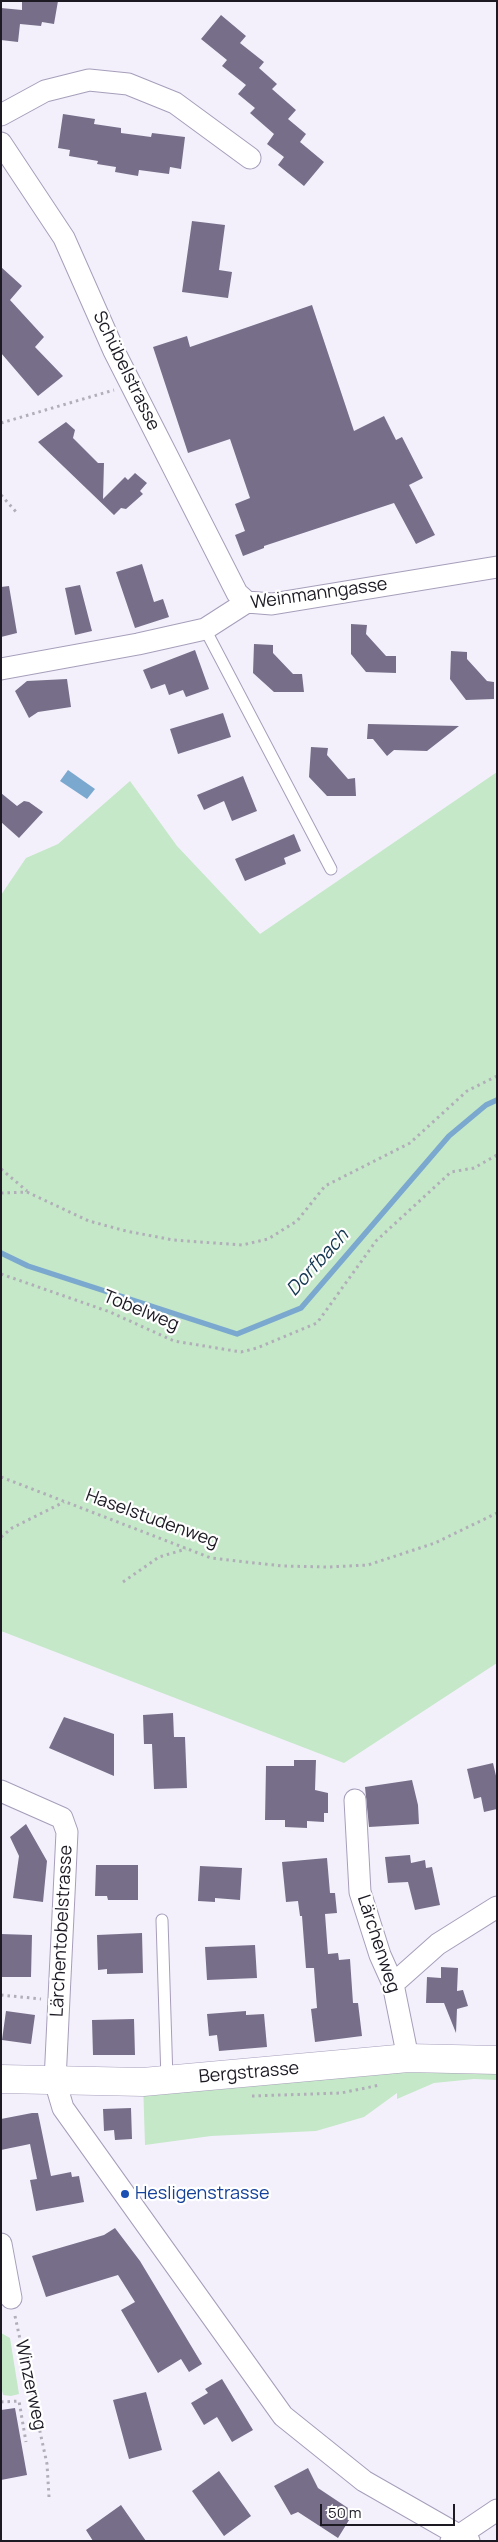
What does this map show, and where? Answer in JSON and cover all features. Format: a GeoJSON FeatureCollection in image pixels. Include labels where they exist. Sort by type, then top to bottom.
{"type":"FeatureCollection","features":[{"type":"Feature","properties":{"kind":"street"},"geometry":{"type":"LineString","coordinates":[[1,115],[45,91],[89,80],[128,84],[175,103],[250,158]]}},
{"type":"Feature","properties":{"kind":"street","name":"Schübelstrasse"},"geometry":{"type":"LineString","coordinates":[[1,143],[64,238],[131,384],[237,593],[247,602]]}},
{"type":"Feature","properties":{"kind":"street","name":"Weinmanngasse"},"geometry":{"type":"LineString","coordinates":[[1,669],[138,644],[206,629],[247,602],[272,604],[497,566]]}},
{"type":"Feature","properties":{"kind":"street","name":"Lärchentobelstrasse"},"geometry":{"type":"LineString","coordinates":[[1,1791],[62,1818],[67,1832],[55,2081]]}},
{"type":"Feature","properties":{"kind":"street","name":"Lärchenweg"},"geometry":{"type":"LineString","coordinates":[[355,1800],[360,1892],[380,1955],[393,1984],[408,2058]]}},
{"type":"Feature","properties":{"kind":"street"},"geometry":{"type":"LineString","coordinates":[[393,1984],[438,1944],[497,1907]]}},
{"type":"Feature","properties":{"kind":"street","name":"Bergstrasse"},"geometry":{"type":"LineString","coordinates":[[1,2079],[55,2081],[167,2080],[408,2058],[497,2060]]}},
{"type":"Feature","properties":{"kind":"street"},"geometry":{"type":"LineString","coordinates":[[55,2081],[63,2108],[283,2416],[364,2481],[460,2539],[497,2510]]}},
{"type":"Feature","properties":{"kind":"street"},"geometry":{"type":"LineString","coordinates":[[1,2244],[11,2298]]}},
{"type":"Feature","properties":{"kind":"lane"},"geometry":{"type":"LineString","coordinates":[[206,629],[331,869]]}},
{"type":"Feature","properties":{"kind":"lane"},"geometry":{"type":"LineString","coordinates":[[162,1920],[167,2080]]}},
{"type":"Feature","properties":{"kind":"path"},"geometry":{"type":"LineString","coordinates":[[1,423],[131,384]]}},
{"type":"Feature","properties":{"kind":"path"},"geometry":{"type":"LineString","coordinates":[[1,495],[18,514]]}},
{"type":"Feature","properties":{"kind":"path"},"geometry":{"type":"LineString","coordinates":[[1,1169],[27,1192],[89,1221],[126,1231],[173,1240],[242,1245],[268,1239],[297,1221],[325,1186],[410,1143],[467,1091],[497,1076]]}},
{"type":"Feature","properties":{"kind":"path","name":"Tobelweg"},"geometry":{"type":"LineString","coordinates":[[1,1274],[110,1312],[174,1341],[241,1352],[257,1348],[316,1324],[376,1241],[451,1172],[474,1168],[497,1155]]}},
{"type":"Feature","properties":{"kind":"path"},"geometry":{"type":"LineString","coordinates":[[1,1193],[27,1192]]}},
{"type":"Feature","properties":{"kind":"path","name":"Haselstudenweg"},"geometry":{"type":"LineString","coordinates":[[1,1477],[212,1558],[282,1566],[328,1567],[368,1565],[435,1543],[497,1513]]}},
{"type":"Feature","properties":{"kind":"path"},"geometry":{"type":"LineString","coordinates":[[1,1537],[12,1528],[65,1502]]}},
{"type":"Feature","properties":{"kind":"path"},"geometry":{"type":"LineString","coordinates":[[123,1582],[159,1557],[187,1549]]}},
{"type":"Feature","properties":{"kind":"path"},"geometry":{"type":"LineString","coordinates":[[1,1995],[59,2002]]}},
{"type":"Feature","properties":{"kind":"path"},"geometry":{"type":"LineString","coordinates":[[263,2097],[341,2094]]}},
{"type":"Feature","properties":{"kind":"path","name":"Winzerweg"},"geometry":{"type":"LineString","coordinates":[[11,2298],[47,2464],[49,2497]]}},
{"type":"Feature","properties":{"kind":"path"},"geometry":{"type":"LineString","coordinates":[[1,2402],[19,2401],[26,2442]]}},
{"type":"Feature","properties":{"kind":"green space"},"geometry":{"type":"Polygon","coordinates":[[[497,772],[497,1663],[344,1763],[1,1631],[1,895],[26,858],[58,844],[130,781],[177,846],[260,934],[497,772]]]}},
{"type":"Feature","properties":{"kind":"green space"},"geometry":{"type":"Polygon","coordinates":[[[408,2058],[497,2071],[497,2080],[474,2079],[434,2083],[397,2099],[397,2093],[364,2117],[316,2131],[211,2136],[145,2145],[143,2082],[408,2058]]]}},
{"type":"Feature","properties":{"kind":"green space"},"geometry":{"type":"Polygon","coordinates":[[[1,2333],[10,2338],[19,2394],[11,2396],[3,2395],[1,2386],[1,2333]]]}},
{"type":"Feature","properties":{"kind":"water"},"geometry":{"type":"Polygon","coordinates":[[[68,770],[95,789],[87,799],[60,781],[68,770]]]}},
{"type":"Feature","properties":{"kind":"building"},"geometry":{"type":"Polygon","coordinates":[[[22,1],[58,1],[54,24],[42,22],[41,26],[20,24],[18,42],[1,40],[1,8],[22,10],[22,1]]]}},
{"type":"Feature","properties":{"kind":"building"},"geometry":{"type":"Polygon","coordinates":[[[221,15],[246,36],[240,43],[264,62],[259,68],[277,84],[272,89],[296,110],[288,119],[306,134],[300,142],[324,162],[304,186],[278,165],[284,157],[267,144],[274,134],[250,113],[255,108],[238,94],[246,85],[222,66],[227,60],[201,39],[221,15]]]}},
{"type":"Feature","properties":{"kind":"building"},"geometry":{"type":"Polygon","coordinates":[[[63,114],[95,119],[94,124],[121,128],[121,133],[151,137],[152,133],[185,137],[181,169],[170,167],[169,174],[139,170],[138,176],[115,172],[116,167],[97,164],[98,161],[69,156],[70,150],[58,148],[63,114]]]}},
{"type":"Feature","properties":{"kind":"building"},"geometry":{"type":"Polygon","coordinates":[[[192,221],[225,225],[219,270],[232,272],[228,298],[182,292],[192,221]]]}},
{"type":"Feature","properties":{"kind":"building"},"geometry":{"type":"Polygon","coordinates":[[[1,267],[22,286],[10,300],[44,337],[35,347],[63,376],[38,396],[1,353],[1,267]]]}},
{"type":"Feature","properties":{"kind":"building"},"geometry":{"type":"Polygon","coordinates":[[[312,305],[354,431],[384,416],[396,440],[402,437],[423,478],[409,485],[435,535],[416,544],[394,503],[264,546],[264,548],[243,556],[235,535],[245,531],[235,504],[250,498],[230,439],[188,453],[153,347],[187,336],[190,347],[312,305]]]}},
{"type":"Feature","properties":{"kind":"building"},"geometry":{"type":"Polygon","coordinates":[[[66,422],[75,430],[73,438],[98,463],[104,463],[103,499],[125,477],[128,480],[135,473],[147,483],[140,491],[143,494],[126,509],[121,508],[114,515],[38,442],[66,422]]]}},
{"type":"Feature","properties":{"kind":"building"},"geometry":{"type":"Polygon","coordinates":[[[142,564],[154,602],[163,599],[169,617],[135,628],[116,572],[142,564]]]}},
{"type":"Feature","properties":{"kind":"building"},"geometry":{"type":"Polygon","coordinates":[[[80,585],[92,631],[75,635],[65,588],[80,585]]]}},
{"type":"Feature","properties":{"kind":"building"},"geometry":{"type":"Polygon","coordinates":[[[9,586],[17,633],[1,637],[1,587],[9,586]]]}},
{"type":"Feature","properties":{"kind":"building"},"geometry":{"type":"Polygon","coordinates":[[[351,624],[367,625],[366,634],[386,656],[396,656],[396,673],[366,672],[351,654],[351,624]]]}},
{"type":"Feature","properties":{"kind":"building"},"geometry":{"type":"Polygon","coordinates":[[[254,644],[273,645],[273,653],[293,674],[302,674],[304,692],[274,692],[253,673],[254,644]]]}},
{"type":"Feature","properties":{"kind":"building"},"geometry":{"type":"Polygon","coordinates":[[[195,650],[209,689],[186,697],[183,690],[169,695],[165,684],[151,689],[143,670],[195,650]]]}},
{"type":"Feature","properties":{"kind":"building"},"geometry":{"type":"Polygon","coordinates":[[[451,651],[467,652],[467,659],[487,681],[494,682],[494,699],[466,700],[450,679],[451,651]]]}},
{"type":"Feature","properties":{"kind":"building"},"geometry":{"type":"Polygon","coordinates":[[[67,679],[71,707],[38,712],[29,718],[15,691],[27,681],[67,679]]]}},
{"type":"Feature","properties":{"kind":"building"},"geometry":{"type":"Polygon","coordinates":[[[223,713],[231,737],[178,754],[170,729],[223,713]]]}},
{"type":"Feature","properties":{"kind":"building"},"geometry":{"type":"Polygon","coordinates":[[[368,724],[459,726],[427,751],[394,750],[387,756],[373,739],[367,739],[368,724]]]}},
{"type":"Feature","properties":{"kind":"building"},"geometry":{"type":"Polygon","coordinates":[[[311,747],[328,748],[327,755],[348,779],[355,778],[356,796],[327,796],[309,777],[311,747]]]}},
{"type":"Feature","properties":{"kind":"building"},"geometry":{"type":"Polygon","coordinates":[[[243,776],[257,811],[232,821],[224,801],[204,810],[197,795],[243,776]]]}},
{"type":"Feature","properties":{"kind":"building"},"geometry":{"type":"Polygon","coordinates":[[[1,793],[17,806],[24,801],[29,802],[43,812],[19,838],[1,822],[1,793]]]}},
{"type":"Feature","properties":{"kind":"building"},"geometry":{"type":"Polygon","coordinates":[[[294,834],[301,851],[284,858],[286,864],[245,881],[235,859],[294,834]]]}},
{"type":"Feature","properties":{"kind":"building"},"geometry":{"type":"Polygon","coordinates":[[[173,1713],[174,1737],[185,1737],[187,1788],[154,1789],[152,1744],[144,1744],[143,1715],[173,1713]]]}},
{"type":"Feature","properties":{"kind":"building"},"geometry":{"type":"Polygon","coordinates":[[[64,1717],[114,1734],[114,1776],[49,1748],[64,1717]]]}},
{"type":"Feature","properties":{"kind":"building"},"geometry":{"type":"Polygon","coordinates":[[[294,1760],[316,1760],[315,1790],[328,1793],[328,1813],[324,1813],[324,1822],[307,1821],[307,1828],[285,1827],[285,1820],[265,1820],[266,1766],[294,1766],[294,1760]]]}},
{"type":"Feature","properties":{"kind":"building"},"geometry":{"type":"Polygon","coordinates":[[[493,1763],[497,1780],[497,1809],[484,1812],[481,1797],[474,1799],[467,1769],[493,1763]]]}},
{"type":"Feature","properties":{"kind":"building"},"geometry":{"type":"Polygon","coordinates":[[[412,1780],[418,1805],[419,1824],[369,1827],[365,1787],[412,1780]]]}},
{"type":"Feature","properties":{"kind":"building"},"geometry":{"type":"Polygon","coordinates":[[[26,1824],[47,1861],[43,1902],[13,1898],[19,1856],[10,1837],[26,1824]]]}},
{"type":"Feature","properties":{"kind":"building"},"geometry":{"type":"Polygon","coordinates":[[[410,1855],[411,1863],[425,1860],[426,1868],[432,1867],[440,1905],[415,1910],[408,1882],[388,1883],[385,1857],[410,1855]]]}},
{"type":"Feature","properties":{"kind":"building"},"geometry":{"type":"Polygon","coordinates":[[[327,1858],[330,1893],[335,1893],[337,1913],[325,1914],[328,1954],[338,1953],[339,1960],[350,1959],[353,2003],[358,2003],[362,2036],[315,2042],[311,2009],[317,2008],[314,1968],[306,1968],[302,1916],[300,1916],[298,1901],[286,1902],[282,1862],[327,1858]]]}},
{"type":"Feature","properties":{"kind":"building"},"geometry":{"type":"Polygon","coordinates":[[[96,1865],[138,1865],[138,1900],[108,1900],[107,1896],[95,1896],[96,1865]]]}},
{"type":"Feature","properties":{"kind":"building"},"geometry":{"type":"Polygon","coordinates":[[[200,1866],[242,1868],[240,1900],[215,1898],[215,1902],[198,1901],[200,1866]]]}},
{"type":"Feature","properties":{"kind":"building"},"geometry":{"type":"Polygon","coordinates":[[[142,1933],[143,1973],[107,1974],[107,1969],[98,1970],[97,1935],[142,1933]]]}},
{"type":"Feature","properties":{"kind":"building"},"geometry":{"type":"Polygon","coordinates":[[[1,1934],[32,1935],[31,1977],[1,1977],[1,1934]]]}},
{"type":"Feature","properties":{"kind":"building"},"geometry":{"type":"Polygon","coordinates":[[[255,1945],[257,1978],[207,1980],[205,1947],[255,1945]]]}},
{"type":"Feature","properties":{"kind":"building"},"geometry":{"type":"Polygon","coordinates":[[[441,1967],[458,1968],[457,1991],[463,1990],[468,2006],[457,2009],[456,2033],[444,2003],[426,2003],[427,1977],[441,1978],[441,1967]]]}},
{"type":"Feature","properties":{"kind":"building"},"geometry":{"type":"Polygon","coordinates":[[[6,2011],[35,2015],[31,2044],[2,2040],[6,2011]]]}},
{"type":"Feature","properties":{"kind":"building"},"geometry":{"type":"Polygon","coordinates":[[[246,2011],[246,2015],[264,2014],[267,2047],[219,2051],[217,2035],[209,2036],[207,2014],[246,2011]]]}},
{"type":"Feature","properties":{"kind":"building"},"geometry":{"type":"Polygon","coordinates":[[[134,2019],[135,2055],[93,2055],[92,2020],[134,2019]]]}},
{"type":"Feature","properties":{"kind":"building"},"geometry":{"type":"Polygon","coordinates":[[[131,2108],[132,2139],[115,2140],[114,2130],[104,2131],[103,2109],[131,2108]]]}},
{"type":"Feature","properties":{"kind":"building"},"geometry":{"type":"Polygon","coordinates":[[[38,2113],[51,2176],[71,2172],[72,2177],[79,2176],[84,2202],[36,2211],[30,2180],[37,2179],[30,2144],[1,2150],[1,2119],[38,2113]]]}},
{"type":"Feature","properties":{"kind":"building"},"geometry":{"type":"Polygon","coordinates":[[[115,2228],[140,2261],[202,2364],[189,2372],[181,2359],[158,2373],[121,2310],[135,2302],[118,2275],[46,2297],[32,2256],[104,2235],[115,2228]]]}},
{"type":"Feature","properties":{"kind":"building"},"geometry":{"type":"Polygon","coordinates":[[[222,2379],[253,2430],[232,2442],[217,2417],[204,2425],[191,2403],[208,2393],[205,2389],[222,2379]]]}},
{"type":"Feature","properties":{"kind":"building"},"geometry":{"type":"Polygon","coordinates":[[[146,2392],[162,2450],[129,2459],[113,2400],[146,2392]]]}},
{"type":"Feature","properties":{"kind":"building"},"geometry":{"type":"Polygon","coordinates":[[[15,2408],[27,2475],[1,2480],[1,2410],[15,2408]]]}},
{"type":"Feature","properties":{"kind":"building"},"geometry":{"type":"Polygon","coordinates":[[[308,2468],[318,2488],[354,2512],[338,2538],[298,2512],[291,2515],[274,2486],[308,2468]]]}},
{"type":"Feature","properties":{"kind":"building"},"geometry":{"type":"Polygon","coordinates":[[[219,2471],[251,2516],[224,2536],[192,2491],[219,2471]]]}},
{"type":"Feature","properties":{"kind":"building"},"geometry":{"type":"Polygon","coordinates":[[[121,2505],[146,2541],[93,2541],[86,2530],[121,2505]]]}},
{"type":"Feature","properties":{"kind":"waterway","name":"Dorfbach"},"geometry":{"type":"LineString","coordinates":[[1,1253],[28,1266],[237,1334],[301,1308],[449,1136],[486,1105],[497,1100]]}},
{"type":"Feature","properties":{"kind":"place","name":"Hesligenstrasse"},"geometry":{"type":"Point","coordinates":[125,2194]}}]}
